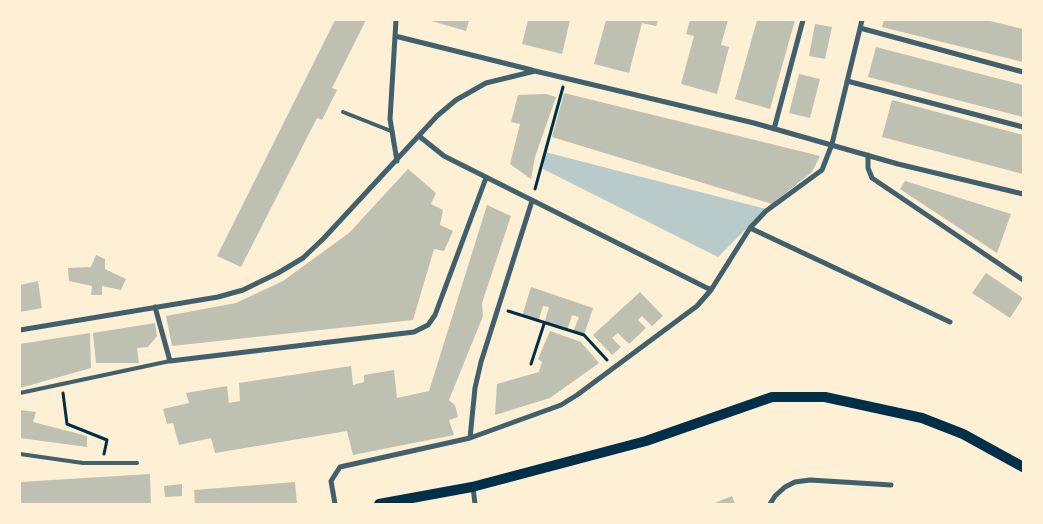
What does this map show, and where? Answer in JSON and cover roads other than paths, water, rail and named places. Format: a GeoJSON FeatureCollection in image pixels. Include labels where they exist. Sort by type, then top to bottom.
{"type":"FeatureCollection","features":[{"type":"Feature","properties":{"kind":"main road"},"geometry":{"type":"LineString","coordinates":[[380,504],[472,487],[646,441],[759,400],[798,395],[825,397],[922,418],[963,434],[1023,467]]}},
{"type":"Feature","properties":{"kind":"street"},"geometry":{"type":"LineString","coordinates":[[396,20],[391,131],[397,161]]}},
{"type":"Feature","properties":{"kind":"street"},"geometry":{"type":"LineString","coordinates":[[774,129],[803,20]]}},
{"type":"Feature","properties":{"kind":"street"},"geometry":{"type":"LineString","coordinates":[[336,504],[331,481],[340,467],[470,438],[561,405],[614,368],[696,306],[711,290],[750,228],[777,201],[822,170],[832,144],[862,20]]}},
{"type":"Feature","properties":{"kind":"street"},"geometry":{"type":"LineString","coordinates":[[860,28],[1023,72]]}},
{"type":"Feature","properties":{"kind":"street"},"geometry":{"type":"LineString","coordinates":[[395,36],[774,129],[1023,194]]}},
{"type":"Feature","properties":{"kind":"street"},"geometry":{"type":"LineString","coordinates":[[20,330],[226,294],[243,290],[278,273],[303,258],[324,238],[437,116],[472,89],[506,76],[535,71]]}},
{"type":"Feature","properties":{"kind":"street"},"geometry":{"type":"LineString","coordinates":[[847,81],[1023,127]]}},
{"type":"Feature","properties":{"kind":"street"},"geometry":{"type":"LineString","coordinates":[[419,136],[444,156],[711,290]]}},
{"type":"Feature","properties":{"kind":"street"},"geometry":{"type":"LineString","coordinates":[[868,155],[868,168],[872,178],[1023,280]]}},
{"type":"Feature","properties":{"kind":"street"},"geometry":{"type":"LineString","coordinates":[[155,307],[170,361],[414,332],[428,325],[435,315],[486,178]]}},
{"type":"Feature","properties":{"kind":"street"},"geometry":{"type":"LineString","coordinates":[[470,438],[474,388],[532,201]]}},
{"type":"Feature","properties":{"kind":"street"},"geometry":{"type":"LineString","coordinates":[[750,228],[950,322]]}},
{"type":"Feature","properties":{"kind":"street"},"geometry":{"type":"LineString","coordinates":[[770,504],[775,496],[785,487],[795,482],[810,480],[891,485]]}},
{"type":"Feature","properties":{"kind":"street"},"geometry":{"type":"LineString","coordinates":[[472,487],[475,504]]}},
{"type":"Feature","properties":{"kind":"lane"},"geometry":{"type":"LineString","coordinates":[[344,112],[391,131]]}},
{"type":"Feature","properties":{"kind":"lane"},"geometry":{"type":"LineString","coordinates":[[20,393],[170,361]]}},
{"type":"Feature","properties":{"kind":"lane"},"geometry":{"type":"LineString","coordinates":[[20,454],[48,460],[102,464],[137,463]]}}]}
